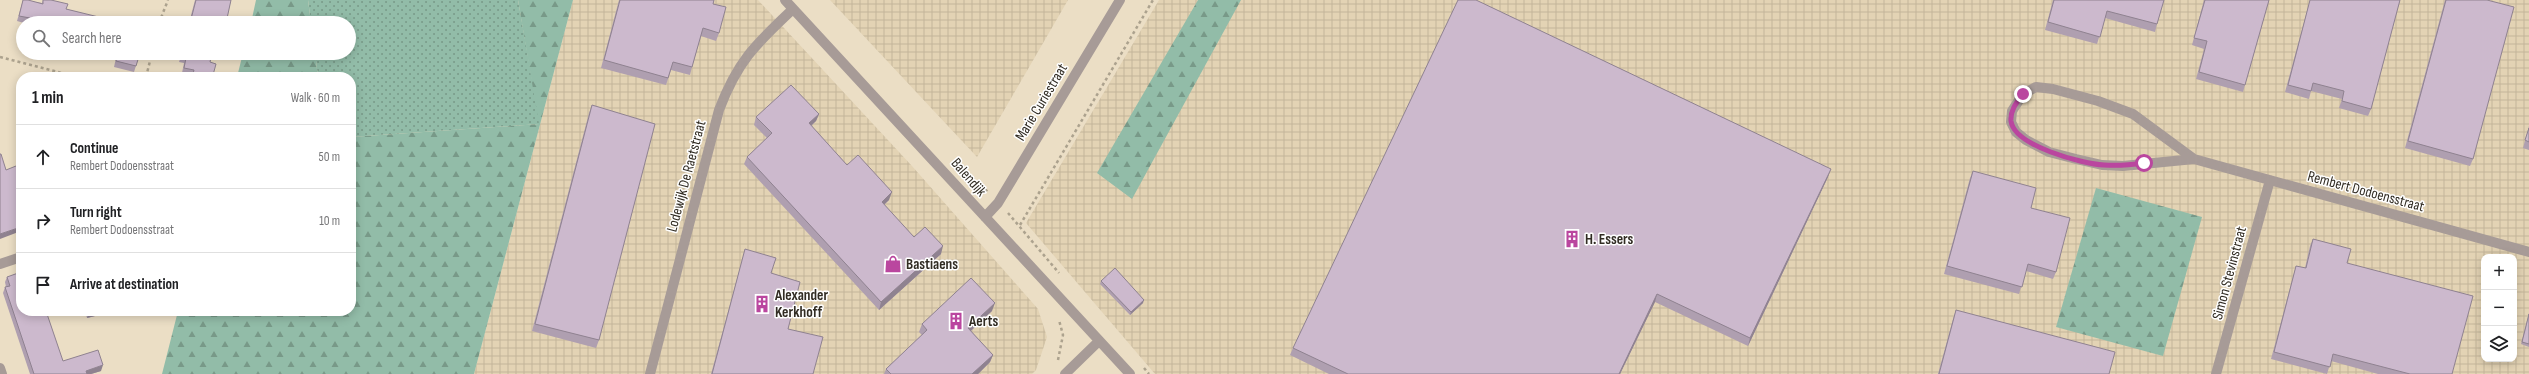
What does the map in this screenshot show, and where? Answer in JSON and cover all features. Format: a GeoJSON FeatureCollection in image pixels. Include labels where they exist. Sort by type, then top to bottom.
{"type":"FeatureCollection","features":[{"type":"Feature","properties":{"kind":"street","name":"Balendijk"},"geometry":{"type":"LineString","coordinates":[[786,0],[1130,374]]}},
{"type":"Feature","properties":{"kind":"street","name":"Marie Curiestraat"},"geometry":{"type":"LineString","coordinates":[[985,217],[998,203],[1120,0]]}},
{"type":"Feature","properties":{"kind":"street","name":"Lodewijk De Raetstraat"},"geometry":{"type":"LineString","coordinates":[[650,374],[719,110],[729,84],[741,62],[793,8]]}},
{"type":"Feature","properties":{"kind":"street","name":"Rembert Dodoensstraat"},"geometry":{"type":"LineString","coordinates":[[2194,159],[2123,166],[2102,165],[2069,158],[2049,152],[2026,140],[2016,132],[2011,122],[2012,111],[2023,94],[2036,87],[2053,89],[2098,101],[2133,114],[2194,159],[2529,252]]}},
{"type":"Feature","properties":{"kind":"street","name":"Simon Stevinstraat"},"geometry":{"type":"LineString","coordinates":[[2216,374],[2270,180]]}},
{"type":"Feature","properties":{"kind":"street"},"geometry":{"type":"LineString","coordinates":[[0,264],[16,259]]}},
{"type":"Feature","properties":{"kind":"street"},"geometry":{"type":"LineString","coordinates":[[1065,374],[1099,341]]}},
{"type":"Feature","properties":{"kind":"street"},"geometry":{"type":"LineString","coordinates":[[0,368],[2,374]]}},
{"type":"Feature","properties":{"kind":"path"},"geometry":{"type":"LineString","coordinates":[[162,16],[168,0]]}},
{"type":"Feature","properties":{"kind":"path"},"geometry":{"type":"LineString","coordinates":[[936,162],[956,161],[1020,225],[1153,0]]}},
{"type":"Feature","properties":{"kind":"path"},"geometry":{"type":"LineString","coordinates":[[0,57],[58,72]]}},
{"type":"Feature","properties":{"kind":"path"},"geometry":{"type":"LineString","coordinates":[[147,72],[150,60]]}},
{"type":"Feature","properties":{"kind":"shaded area"},"geometry":{"type":"Polygon","coordinates":[[[573,0],[758,0],[912,166],[1038,309],[1047,337],[1036,370],[1032,374],[474,374],[573,0]]]}},
{"type":"Feature","properties":{"kind":"shaded area"},"geometry":{"type":"Polygon","coordinates":[[[830,0],[1068,0],[977,157],[830,0]]]}},
{"type":"Feature","properties":{"kind":"shaded area"},"geometry":{"type":"Polygon","coordinates":[[[1159,0],[2529,0],[2529,374],[1155,374],[1026,223],[1159,0]]]}},
{"type":"Feature","properties":{"kind":"green space"},"geometry":{"type":"Polygon","coordinates":[[[256,0],[308,0],[310,16],[253,16],[256,0]]]}},
{"type":"Feature","properties":{"kind":"green space"},"geometry":{"type":"Polygon","coordinates":[[[308,0],[518,0],[540,124],[356,137],[356,72],[317,72],[316,60],[356,60],[356,16],[310,16],[308,0]]]}},
{"type":"Feature","properties":{"kind":"green space"},"geometry":{"type":"Polygon","coordinates":[[[518,0],[573,0],[474,374],[162,374],[177,316],[356,316],[356,137],[539,124],[518,0]]]}},
{"type":"Feature","properties":{"kind":"green space"},"geometry":{"type":"Polygon","coordinates":[[[1198,0],[1241,0],[1132,199],[1097,173],[1198,0]]]}},
{"type":"Feature","properties":{"kind":"green space"},"geometry":{"type":"Polygon","coordinates":[[[241,60],[316,60],[317,72],[238,72],[241,60]]]}},
{"type":"Feature","properties":{"kind":"green space"},"geometry":{"type":"Polygon","coordinates":[[[2096,188],[2202,217],[2163,356],[2056,327],[2096,188]]]}},
{"type":"Feature","properties":{"kind":"building"},"geometry":{"type":"Polygon","coordinates":[[[23,0],[43,4],[43,0],[51,0],[68,4],[66,9],[95,16],[19,16],[23,0]]]}},
{"type":"Feature","properties":{"kind":"building"},"geometry":{"type":"Polygon","coordinates":[[[196,0],[231,0],[228,16],[192,16],[196,0]]]}},
{"type":"Feature","properties":{"kind":"building"},"geometry":{"type":"Polygon","coordinates":[[[620,0],[714,0],[713,4],[726,7],[719,33],[703,28],[692,67],[673,62],[668,78],[604,60],[620,0]]]}},
{"type":"Feature","properties":{"kind":"building","name":"H. Essers"},"geometry":{"type":"Polygon","coordinates":[[[1458,0],[1476,0],[1831,169],[1750,338],[1657,294],[1619,374],[1348,374],[1293,348],[1458,0]]]}},
{"type":"Feature","properties":{"kind":"building"},"geometry":{"type":"Polygon","coordinates":[[[2054,0],[2164,0],[2157,24],[2107,11],[2100,37],[2048,22],[2054,0]]]}},
{"type":"Feature","properties":{"kind":"building"},"geometry":{"type":"Polygon","coordinates":[[[2205,0],[2269,0],[2245,85],[2199,72],[2207,41],[2194,38],[2205,0]]]}},
{"type":"Feature","properties":{"kind":"building"},"geometry":{"type":"Polygon","coordinates":[[[2310,0],[2400,0],[2371,109],[2342,101],[2344,91],[2313,83],[2311,91],[2288,85],[2310,0]]]}},
{"type":"Feature","properties":{"kind":"building"},"geometry":{"type":"Polygon","coordinates":[[[2446,0],[2487,0],[2514,7],[2473,159],[2408,141],[2446,0]]]}},
{"type":"Feature","properties":{"kind":"building"},"geometry":{"type":"Polygon","coordinates":[[[116,60],[138,60],[136,66],[116,60]]]}},
{"type":"Feature","properties":{"kind":"building"},"geometry":{"type":"Polygon","coordinates":[[[186,60],[210,60],[210,62],[216,64],[214,72],[193,72],[194,70],[184,68],[186,60]]]}},
{"type":"Feature","properties":{"kind":"building"},"geometry":{"type":"Polygon","coordinates":[[[791,85],[819,114],[809,123],[847,165],[858,155],[892,192],[882,202],[914,237],[925,227],[943,246],[881,302],[747,157],[772,133],[756,117],[791,85]]]}},
{"type":"Feature","properties":{"kind":"building"},"geometry":{"type":"Polygon","coordinates":[[[592,105],[655,124],[599,340],[535,324],[592,105]]]}},
{"type":"Feature","properties":{"kind":"building"},"geometry":{"type":"Polygon","coordinates":[[[2529,128],[2529,142],[2525,140],[2529,128]]]}},
{"type":"Feature","properties":{"kind":"building"},"geometry":{"type":"Polygon","coordinates":[[[1,154],[6,170],[16,166],[16,229],[0,234],[1,154]]]}},
{"type":"Feature","properties":{"kind":"building"},"geometry":{"type":"Polygon","coordinates":[[[1973,171],[2036,188],[2031,208],[2070,218],[2056,272],[2028,264],[2022,287],[1947,266],[1973,171]]]}},
{"type":"Feature","properties":{"kind":"building"},"geometry":{"type":"Polygon","coordinates":[[[2313,239],[2351,249],[2347,263],[2473,296],[2452,374],[2410,374],[2333,354],[2330,367],[2274,352],[2296,266],[2306,268],[2313,239]]]}},
{"type":"Feature","properties":{"kind":"building"},"geometry":{"type":"Polygon","coordinates":[[[745,249],[776,258],[771,273],[800,282],[788,329],[823,337],[813,374],[712,374],[745,249]]]}},
{"type":"Feature","properties":{"kind":"building"},"geometry":{"type":"Polygon","coordinates":[[[1115,268],[1144,300],[1131,312],[1101,281],[1115,268]]]}},
{"type":"Feature","properties":{"kind":"building"},"geometry":{"type":"Polygon","coordinates":[[[16,274],[16,316],[48,316],[63,361],[98,350],[103,365],[86,371],[87,374],[34,374],[5,287],[10,286],[7,277],[16,274]]]}},
{"type":"Feature","properties":{"kind":"building","name":"Aerts"},"geometry":{"type":"Polygon","coordinates":[[[971,278],[995,303],[968,328],[993,355],[972,374],[891,374],[886,369],[927,330],[922,324],[971,278]]]}},
{"type":"Feature","properties":{"kind":"building"},"geometry":{"type":"Polygon","coordinates":[[[1956,310],[2115,352],[2109,374],[1939,374],[1956,310]]]}},
{"type":"Feature","properties":{"kind":"building"},"geometry":{"type":"Polygon","coordinates":[[[2529,314],[2529,344],[2522,342],[2529,314]]]}},
{"type":"Feature","properties":{"kind":"place","name":"H. Essers"},"geometry":{"type":"Point","coordinates":[1572,239]}},
{"type":"Feature","properties":{"kind":"place","name":"Bastiaens"},"geometry":{"type":"Point","coordinates":[893,264]}},
{"type":"Feature","properties":{"kind":"place","name":"Alexander Kerkhoff"},"geometry":{"type":"Point","coordinates":[762,304]}},
{"type":"Feature","properties":{"kind":"place","name":"Aerts"},"geometry":{"type":"Point","coordinates":[956,321]}},
{"type":"Feature","properties":{"kind":"route"},"geometry":{"type":"LineString","coordinates":[[2023,94],[2012,111],[2011,122],[2016,132],[2026,140],[2049,152],[2102,165],[2123,166],[2144,163]]}}]}
